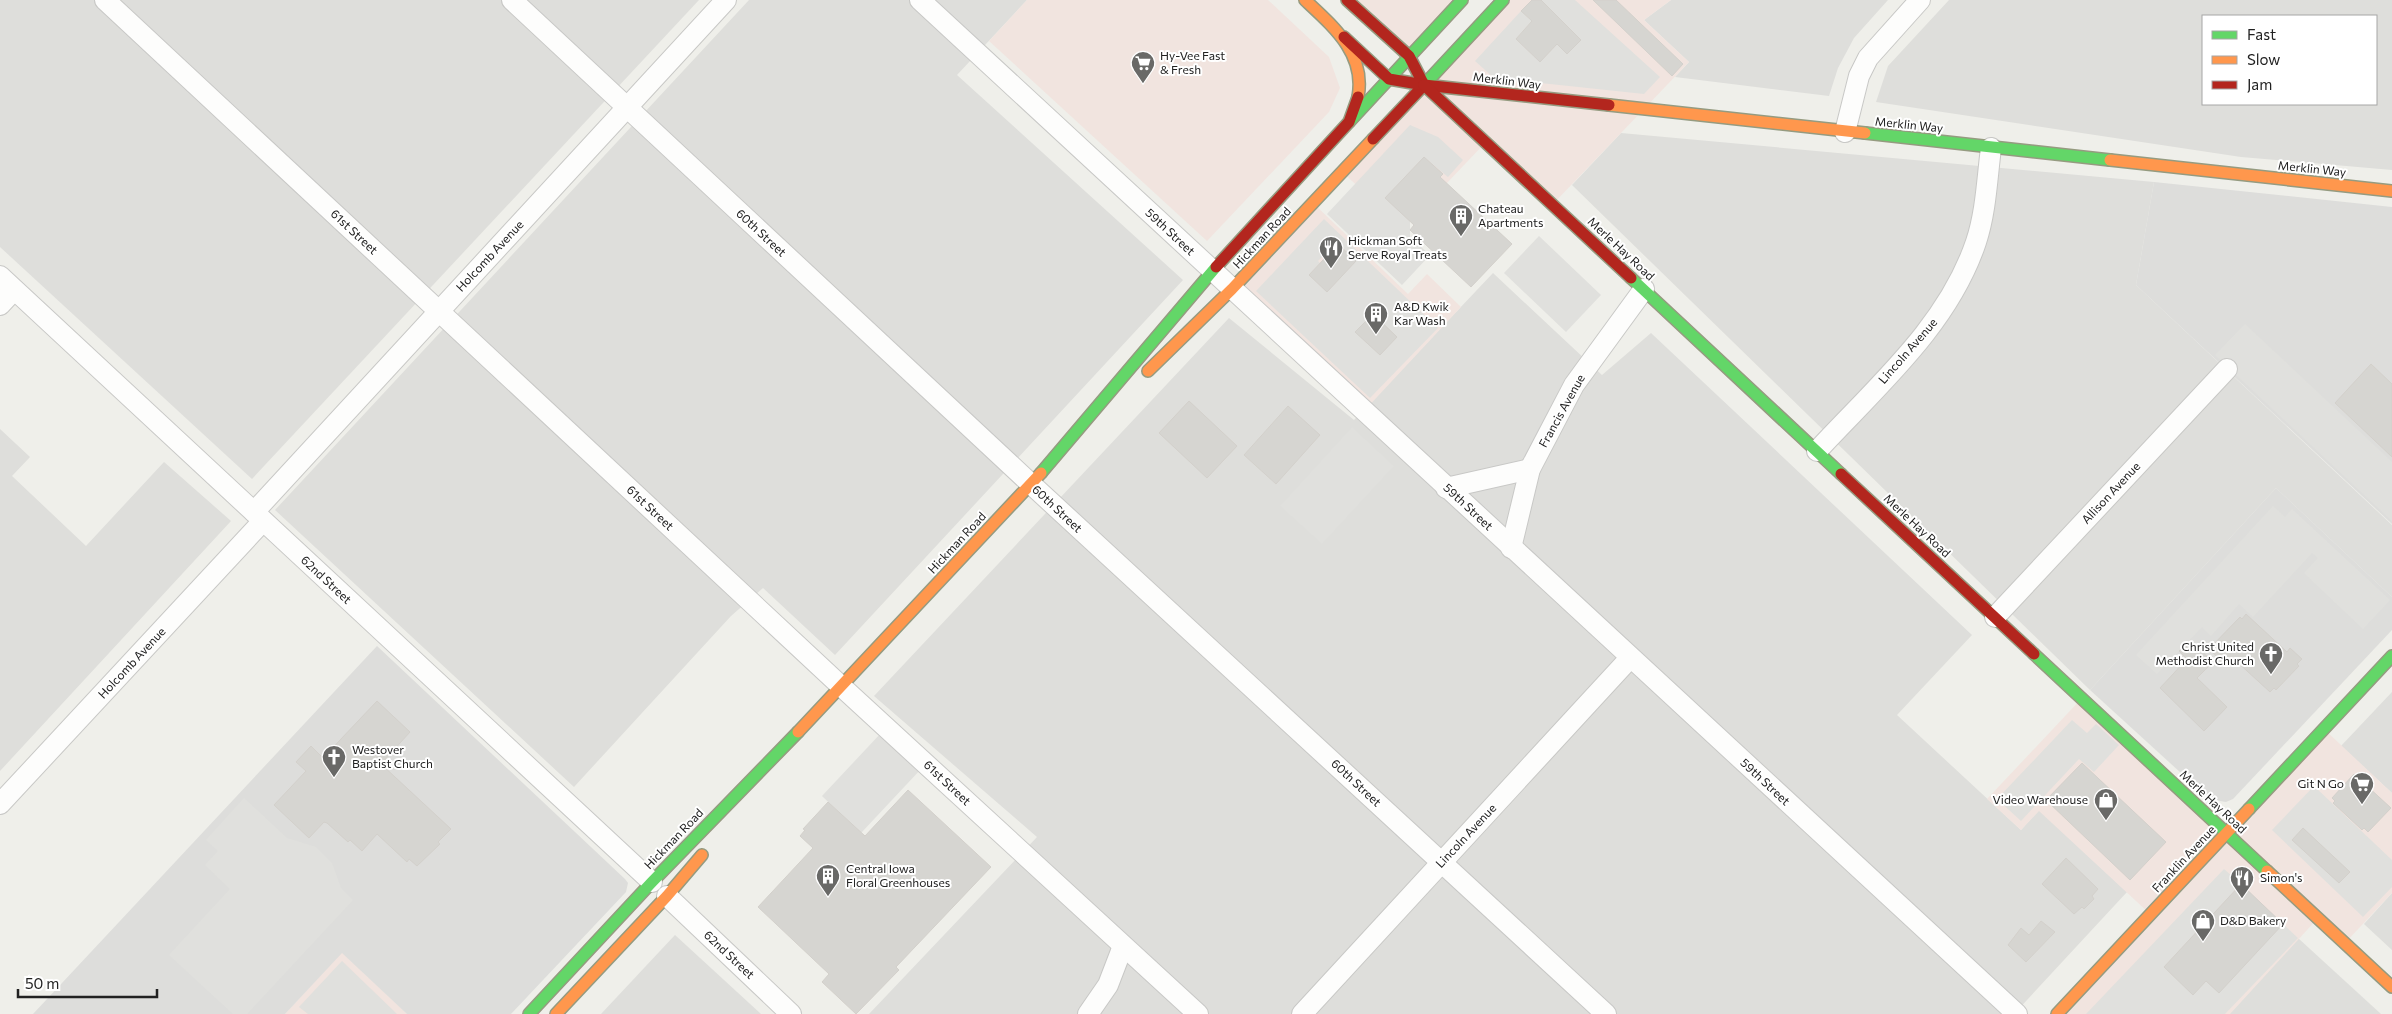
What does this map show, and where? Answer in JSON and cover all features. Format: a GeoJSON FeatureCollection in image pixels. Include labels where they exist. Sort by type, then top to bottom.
{"type":"FeatureCollection","features":[{"type":"Feature","properties":{"kind":"main road"},"geometry":{"type":"LineString","coordinates":[[1305,0],[1389,78],[1424,85]]}},
{"type":"Feature","properties":{"kind":"main road","name":"Merle Hay Road"},"geometry":{"type":"LineString","coordinates":[[1347,0],[1409,56],[1424,85],[2392,987]]}},
{"type":"Feature","properties":{"kind":"main road","name":"Hickman Road"},"geometry":{"type":"LineString","coordinates":[[529,1014],[652,882],[842,687],[1031,484],[1212,271],[1462,0]]}},
{"type":"Feature","properties":{"kind":"main road","name":"Hickman Road"},"geometry":{"type":"LineString","coordinates":[[1142,377],[1232,289],[1503,0]]}},
{"type":"Feature","properties":{"kind":"main road"},"geometry":{"type":"LineString","coordinates":[[1329,22],[1347,43],[1356,59],[1361,76],[1358,105],[1349,122]]}},
{"type":"Feature","properties":{"kind":"main road","name":"Merklin Way"},"geometry":{"type":"LineString","coordinates":[[1424,85],[2392,191]]}},
{"type":"Feature","properties":{"kind":"main road","name":"Hickman Road"},"geometry":{"type":"LineString","coordinates":[[1031,484],[1121,397]]}},
{"type":"Feature","properties":{"kind":"main road","name":"Franklin Avenue"},"geometry":{"type":"LineString","coordinates":[[2057,1014],[2392,656]]}},
{"type":"Feature","properties":{"kind":"main road","name":"Hickman Road"},"geometry":{"type":"LineString","coordinates":[[742,806],[842,687]]}},
{"type":"Feature","properties":{"kind":"main road"},"geometry":{"type":"LineString","coordinates":[[556,1014],[667,896],[711,844]]}},
{"type":"Feature","properties":{"kind":"street","name":"61st Street"},"geometry":{"type":"LineString","coordinates":[[105,0],[842,687],[1198,1014]]}},
{"type":"Feature","properties":{"kind":"street","name":"60th Street"},"geometry":{"type":"LineString","coordinates":[[512,0],[1031,484],[1606,1014]]}},
{"type":"Feature","properties":{"kind":"street","name":"Holcomb Avenue"},"geometry":{"type":"LineString","coordinates":[[0,804],[258,517],[439,311],[726,0]]}},
{"type":"Feature","properties":{"kind":"street","name":"59th Street"},"geometry":{"type":"LineString","coordinates":[[920,0],[2016,1014]]}},
{"type":"Feature","properties":{"kind":"street"},"geometry":{"type":"LineString","coordinates":[[1845,132],[1858,76],[1868,58],[1920,0]]}},
{"type":"Feature","properties":{"kind":"street","name":"Lincoln Avenue"},"geometry":{"type":"LineString","coordinates":[[1817,451],[1927,333],[1956,290],[1976,241],[1982,215],[1991,148]]}},
{"type":"Feature","properties":{"kind":"street"},"geometry":{"type":"LineString","coordinates":[[0,305],[7,283]]}},
{"type":"Feature","properties":{"kind":"street","name":"62nd Street"},"geometry":{"type":"LineString","coordinates":[[7,283],[652,882]]}},
{"type":"Feature","properties":{"kind":"street","name":"Francis Avenue"},"geometry":{"type":"LineString","coordinates":[[1511,548],[1530,469],[1574,385],[1644,289]]}},
{"type":"Feature","properties":{"kind":"street","name":"Allison Avenue"},"geometry":{"type":"LineString","coordinates":[[1995,617],[2227,369]]}},
{"type":"Feature","properties":{"kind":"street"},"geometry":{"type":"LineString","coordinates":[[1446,488],[1530,469]]}},
{"type":"Feature","properties":{"kind":"street","name":"Lincoln Avenue"},"geometry":{"type":"LineString","coordinates":[[1302,1014],[1630,658]]}},
{"type":"Feature","properties":{"kind":"street","name":"62nd Street"},"geometry":{"type":"LineString","coordinates":[[667,896],[791,1014]]}},
{"type":"Feature","properties":{"kind":"street"},"geometry":{"type":"LineString","coordinates":[[1088,1014],[1108,985],[1123,946]]}},
{"type":"Feature","properties":{"kind":"shaded area"},"geometry":{"type":"Polygon","coordinates":[[[0,0],[699,0],[252,479],[0,247],[0,0]]]}},
{"type":"Feature","properties":{"kind":"shaded area"},"geometry":{"type":"Polygon","coordinates":[[[749,0],[1027,0],[957,75],[1183,280],[835,655],[763,588],[731,616],[574,787],[275,510],[749,0]]]}},
{"type":"Feature","properties":{"kind":"shaded area"},"geometry":{"type":"Polygon","coordinates":[[[1027,0],[1268,0],[1329,57],[1340,88],[1329,112],[1207,241],[989,41],[1027,0]]]}},
{"type":"Feature","properties":{"kind":"shaded area"},"geometry":{"type":"Polygon","coordinates":[[[1347,0],[1462,0],[1409,56],[1347,0]]]}},
{"type":"Feature","properties":{"kind":"shaded area"},"geometry":{"type":"Polygon","coordinates":[[[1503,0],[1671,0],[1644,20],[1689,62],[1553,204],[1486,142],[1404,228],[1342,172],[1503,0]]]}},
{"type":"Feature","properties":{"kind":"shaded area"},"geometry":{"type":"Polygon","coordinates":[[[1541,0],[1575,0],[1660,77],[1644,94],[1494,78],[1475,61],[1521,11],[1532,21],[1516,39],[1540,62],[1557,44],[1567,54],[1581,40],[1541,0]]]}},
{"type":"Feature","properties":{"kind":"shaded area"},"geometry":{"type":"Polygon","coordinates":[[[1671,0],[1888,0],[1854,38],[1838,68],[1829,96],[1675,77],[1689,62],[1644,20],[1671,0]]]}},
{"type":"Feature","properties":{"kind":"shaded area"},"geometry":{"type":"Polygon","coordinates":[[[1949,0],[2392,0],[2392,170],[2241,157],[1876,102],[1888,66],[1949,0]]]}},
{"type":"Feature","properties":{"kind":"shaded area"},"geometry":{"type":"Polygon","coordinates":[[[1410,125],[1438,137],[1463,160],[1448,177],[1424,157],[1385,198],[1410,221],[1410,237],[1430,255],[1402,285],[1327,214],[1410,125]]]}},
{"type":"Feature","properties":{"kind":"shaded area"},"geometry":{"type":"Polygon","coordinates":[[[1621,133],[2154,182],[2136,285],[2392,525],[2392,597],[2276,488],[2090,690],[1572,185],[1621,133]]]}},
{"type":"Feature","properties":{"kind":"shaded area"},"geometry":{"type":"Polygon","coordinates":[[[2154,182],[2392,207],[2392,524],[2136,285],[2154,182]]]}},
{"type":"Feature","properties":{"kind":"shaded area"},"geometry":{"type":"Polygon","coordinates":[[[1313,203],[1408,294],[1427,274],[1461,307],[1364,411],[1232,289],[1313,203]]]}},
{"type":"Feature","properties":{"kind":"shaded area"},"geometry":{"type":"Polygon","coordinates":[[[1324,219],[1438,328],[1370,398],[1256,291],[1324,219]],[[1338,244],[1328,255],[1325,254],[1318,261],[1320,263],[1309,275],[1327,292],[1356,261],[1338,244]],[[1373,314],[1356,332],[1380,355],[1396,337],[1373,314]]]}},
{"type":"Feature","properties":{"kind":"shaded area"},"geometry":{"type":"Polygon","coordinates":[[[1539,236],[1601,295],[1566,332],[1504,273],[1539,236]]]}},
{"type":"Feature","properties":{"kind":"shaded area"},"geometry":{"type":"Polygon","coordinates":[[[1493,273],[1602,375],[1651,333],[1972,635],[1897,715],[2021,830],[2039,810],[2127,892],[2014,1014],[869,1014],[1037,837],[874,696],[1229,318],[1354,420],[1493,273]]]}},
{"type":"Feature","properties":{"kind":"shaded area"},"geometry":{"type":"Polygon","coordinates":[[[2245,324],[2392,462],[2392,521],[2215,355],[2245,324]]]}},
{"type":"Feature","properties":{"kind":"shaded area"},"geometry":{"type":"Polygon","coordinates":[[[1352,427],[1394,466],[1322,544],[1280,506],[1352,427]]]}},
{"type":"Feature","properties":{"kind":"shaded area"},"geometry":{"type":"Polygon","coordinates":[[[0,429],[30,457],[12,476],[86,546],[164,462],[231,521],[0,771],[0,429]]]}},
{"type":"Feature","properties":{"kind":"shaded area","name":"Christ United Methodist Church"},"geometry":{"type":"Polygon","coordinates":[[[2276,488],[2392,597],[2392,630],[2233,799],[2226,802],[2220,801],[2204,794],[2090,690],[2276,488]]]}},
{"type":"Feature","properties":{"kind":"shaded area"},"geometry":{"type":"Polygon","coordinates":[[[2273,506],[2285,517],[2292,509],[2390,600],[2363,629],[2304,573],[2318,558],[2312,553],[2253,617],[2239,604],[2211,636],[2202,627],[2157,674],[2136,655],[2273,506]]]}},
{"type":"Feature","properties":{"kind":"shaded area","name":"Westover Baptist Church"},"geometry":{"type":"Polygon","coordinates":[[[377,646],[625,879],[628,883],[626,892],[511,1014],[407,1014],[342,953],[285,1014],[33,1014],[377,646]]]}},
{"type":"Feature","properties":{"kind":"shaded area"},"geometry":{"type":"Polygon","coordinates":[[[2392,692],[2392,793],[2341,746],[2392,692]]]}},
{"type":"Feature","properties":{"kind":"shaded area"},"geometry":{"type":"Polygon","coordinates":[[[2082,698],[2227,833],[2324,729],[2392,793],[2392,893],[2345,943],[2318,918],[2230,1014],[2057,1014],[2150,914],[2039,811],[2021,830],[1987,799],[2082,698]]]}},
{"type":"Feature","properties":{"kind":"shaded area"},"geometry":{"type":"Polygon","coordinates":[[[2072,720],[2087,733],[2096,724],[2119,745],[2094,772],[2079,759],[2021,821],[1997,799],[2072,720]]]}},
{"type":"Feature","properties":{"kind":"shaded area"},"geometry":{"type":"Polygon","coordinates":[[[882,732],[921,769],[861,833],[822,796],[882,732]]]}},
{"type":"Feature","properties":{"kind":"shaded area"},"geometry":{"type":"Polygon","coordinates":[[[2314,786],[2392,860],[2392,887],[2363,917],[2272,830],[2314,786]]]}},
{"type":"Feature","properties":{"kind":"shaded area"},"geometry":{"type":"Polygon","coordinates":[[[244,798],[287,838],[316,847],[332,863],[341,888],[353,900],[247,1014],[233,1014],[169,955],[230,889],[205,865],[218,851],[206,840],[244,798]]]}},
{"type":"Feature","properties":{"kind":"shaded area"},"geometry":{"type":"Polygon","coordinates":[[[2224,869],[2241,884],[2164,967],[2193,994],[2206,981],[2219,992],[2283,924],[2298,938],[2225,1014],[2086,1014],[2224,869]]]}},
{"type":"Feature","properties":{"kind":"shaded area"},"geometry":{"type":"Polygon","coordinates":[[[2392,893],[2392,950],[2364,924],[2392,893]]]}},
{"type":"Feature","properties":{"kind":"shaded area"},"geometry":{"type":"Polygon","coordinates":[[[675,935],[761,1014],[601,1014],[675,935]]]}},
{"type":"Feature","properties":{"kind":"shaded area"},"geometry":{"type":"Polygon","coordinates":[[[2298,938],[2381,1014],[2229,1014],[2298,938]]]}},
{"type":"Feature","properties":{"kind":"shaded area"},"geometry":{"type":"Polygon","coordinates":[[[342,952],[407,1014],[285,1014],[342,952]]]}},
{"type":"Feature","properties":{"kind":"shaded area"},"geometry":{"type":"Polygon","coordinates":[[[342,961],[397,1014],[308,1014],[299,1007],[342,961]]]}},
{"type":"Feature","properties":{"kind":"building"},"geometry":{"type":"Polygon","coordinates":[[[1532,0],[1541,0],[1581,40],[1567,54],[1557,44],[1540,62],[1516,39],[1532,21],[1521,11],[1532,0]]]}},
{"type":"Feature","properties":{"kind":"building"},"geometry":{"type":"Polygon","coordinates":[[[1593,0],[1616,0],[1683,64],[1672,76],[1593,0]]]}},
{"type":"Feature","properties":{"kind":"building","name":"Chateau Apartments"},"geometry":{"type":"Polygon","coordinates":[[[1424,157],[1443,174],[1440,177],[1512,244],[1471,287],[1410,230],[1414,225],[1385,198],[1424,157]]]}},
{"type":"Feature","properties":{"kind":"building","name":"Hickman Soft Serve Royal Treats"},"geometry":{"type":"Polygon","coordinates":[[[1338,244],[1356,261],[1327,292],[1309,275],[1338,244]]]}},
{"type":"Feature","properties":{"kind":"building","name":"A&D Kwik Kar Wash"},"geometry":{"type":"Polygon","coordinates":[[[1373,314],[1397,337],[1380,355],[1355,332],[1373,314]]]}},
{"type":"Feature","properties":{"kind":"building"},"geometry":{"type":"Polygon","coordinates":[[[2371,364],[2392,384],[2392,457],[2335,403],[2371,364]]]}},
{"type":"Feature","properties":{"kind":"building"},"geometry":{"type":"Polygon","coordinates":[[[1189,401],[1237,446],[1207,478],[1159,433],[1189,401]]]}},
{"type":"Feature","properties":{"kind":"building"},"geometry":{"type":"Polygon","coordinates":[[[1288,406],[1320,435],[1276,484],[1244,455],[1288,406]]]}},
{"type":"Feature","properties":{"kind":"building"},"geometry":{"type":"Polygon","coordinates":[[[2246,614],[2287,652],[2290,648],[2302,659],[2297,664],[2299,666],[2276,690],[2274,688],[2270,692],[2235,660],[2228,667],[2209,649],[2240,617],[2242,619],[2246,614]]]}},
{"type":"Feature","properties":{"kind":"building"},"geometry":{"type":"Polygon","coordinates":[[[2190,640],[2213,662],[2197,678],[2227,707],[2204,731],[2160,688],[2187,659],[2179,651],[2190,640]]]}},
{"type":"Feature","properties":{"kind":"building","name":"Westover Baptist Church"},"geometry":{"type":"Polygon","coordinates":[[[377,701],[410,732],[381,764],[451,829],[438,842],[440,844],[417,866],[409,859],[407,862],[377,834],[362,851],[324,822],[309,838],[274,805],[306,771],[296,762],[311,746],[323,758],[377,701]]]}},
{"type":"Feature","properties":{"kind":"building","name":"Video Warehouse"},"geometry":{"type":"Polygon","coordinates":[[[2082,763],[2166,842],[2130,880],[2046,800],[2082,763]]]}},
{"type":"Feature","properties":{"kind":"building","name":"Git N Go"},"geometry":{"type":"Polygon","coordinates":[[[2354,774],[2391,808],[2368,832],[2364,828],[2362,830],[2333,803],[2335,801],[2332,798],[2354,774]]]}},
{"type":"Feature","properties":{"kind":"building","name":"Central Iowa Floral Greenhouses"},"geometry":{"type":"Polygon","coordinates":[[[908,790],[991,867],[896,967],[899,970],[856,1014],[822,982],[829,974],[758,907],[813,848],[800,836],[805,830],[803,829],[828,802],[865,836],[908,790]]]}},
{"type":"Feature","properties":{"kind":"building"},"geometry":{"type":"Polygon","coordinates":[[[2303,828],[2350,872],[2339,883],[2292,840],[2303,828]]]}},
{"type":"Feature","properties":{"kind":"building"},"geometry":{"type":"Polygon","coordinates":[[[2066,858],[2098,889],[2092,896],[2094,899],[2084,909],[2082,907],[2074,914],[2042,884],[2066,858]]]}},
{"type":"Feature","properties":{"kind":"building"},"geometry":{"type":"Polygon","coordinates":[[[2241,884],[2283,924],[2219,993],[2206,981],[2193,995],[2164,967],[2241,884]]]}},
{"type":"Feature","properties":{"kind":"building"},"geometry":{"type":"Polygon","coordinates":[[[2041,921],[2055,932],[2026,962],[2008,945],[2021,928],[2029,935],[2041,921]]]}},
{"type":"Feature","properties":{"kind":"traffic: fast"},"geometry":{"type":"LineString","coordinates":[[1349,122],[1462,0]]}},
{"type":"Feature","properties":{"kind":"traffic: fast"},"geometry":{"type":"LineString","coordinates":[[1424,85],[1503,0]]}},
{"type":"Feature","properties":{"kind":"traffic: fast"},"geometry":{"type":"LineString","coordinates":[[1865,133],[2110,160]]}},
{"type":"Feature","properties":{"kind":"traffic: fast"},"geometry":{"type":"LineString","coordinates":[[1041,473],[1216,267]]}},
{"type":"Feature","properties":{"kind":"traffic: fast"},"geometry":{"type":"LineString","coordinates":[[1631,278],[1841,474]]}},
{"type":"Feature","properties":{"kind":"traffic: fast"},"geometry":{"type":"LineString","coordinates":[[2034,654],[2267,871]]}},
{"type":"Feature","properties":{"kind":"traffic: fast"},"geometry":{"type":"LineString","coordinates":[[2249,809],[2392,656]]}},
{"type":"Feature","properties":{"kind":"traffic: fast"},"geometry":{"type":"LineString","coordinates":[[529,1014],[652,882],[798,732]]}},
{"type":"Feature","properties":{"kind":"traffic: slow"},"geometry":{"type":"LineString","coordinates":[[1305,0],[1327,20],[1345,42],[1357,68],[1359,82],[1358,97]]}},
{"type":"Feature","properties":{"kind":"traffic: slow"},"geometry":{"type":"LineString","coordinates":[[1609,105],[1865,133]]}},
{"type":"Feature","properties":{"kind":"traffic: slow"},"geometry":{"type":"LineString","coordinates":[[1148,371],[1232,289],[1373,139]]}},
{"type":"Feature","properties":{"kind":"traffic: slow"},"geometry":{"type":"LineString","coordinates":[[2110,160],[2392,191]]}},
{"type":"Feature","properties":{"kind":"traffic: slow"},"geometry":{"type":"LineString","coordinates":[[798,732],[1041,473]]}},
{"type":"Feature","properties":{"kind":"traffic: slow"},"geometry":{"type":"LineString","coordinates":[[2057,1014],[2249,809]]}},
{"type":"Feature","properties":{"kind":"traffic: slow"},"geometry":{"type":"LineString","coordinates":[[556,1014],[667,896],[702,855]]}},
{"type":"Feature","properties":{"kind":"traffic: slow"},"geometry":{"type":"LineString","coordinates":[[2267,871],[2392,987]]}},
{"type":"Feature","properties":{"kind":"traffic: jam"},"geometry":{"type":"LineString","coordinates":[[1347,0],[1409,56],[1424,85],[1373,139]]}},
{"type":"Feature","properties":{"kind":"traffic: jam"},"geometry":{"type":"LineString","coordinates":[[1344,37],[1389,79],[1424,85],[1609,105]]}},
{"type":"Feature","properties":{"kind":"traffic: jam"},"geometry":{"type":"LineString","coordinates":[[1424,85],[1631,278]]}},
{"type":"Feature","properties":{"kind":"traffic: jam"},"geometry":{"type":"LineString","coordinates":[[1216,267],[1349,122],[1358,97]]}},
{"type":"Feature","properties":{"kind":"traffic: jam"},"geometry":{"type":"LineString","coordinates":[[1841,474],[2034,654]]}},
{"type":"Feature","properties":{"kind":"place","name":"Hy-Vee Fast & Fresh"},"geometry":{"type":"Point","coordinates":[1143,84]}},
{"type":"Feature","properties":{"kind":"place","name":"Chateau Apartments"},"geometry":{"type":"Point","coordinates":[1461,237]}},
{"type":"Feature","properties":{"kind":"place","name":"Hickman Soft Serve Royal Treats"},"geometry":{"type":"Point","coordinates":[1331,269]}},
{"type":"Feature","properties":{"kind":"place","name":"A&D Kwik Kar Wash"},"geometry":{"type":"Point","coordinates":[1376,335]}},
{"type":"Feature","properties":{"kind":"place","name":"Christ United Methodist Church"},"geometry":{"type":"Point","coordinates":[2271,675]}},
{"type":"Feature","properties":{"kind":"place","name":"Westover Baptist Church"},"geometry":{"type":"Point","coordinates":[334,778]}},
{"type":"Feature","properties":{"kind":"place","name":"Git N Go"},"geometry":{"type":"Point","coordinates":[2362,805]}},
{"type":"Feature","properties":{"kind":"place","name":"Video Warehouse"},"geometry":{"type":"Point","coordinates":[2106,821]}},
{"type":"Feature","properties":{"kind":"place","name":"Central Iowa Floral Greenhouses"},"geometry":{"type":"Point","coordinates":[828,897]}},
{"type":"Feature","properties":{"kind":"place","name":"Simon's"},"geometry":{"type":"Point","coordinates":[2242,899]}},
{"type":"Feature","properties":{"kind":"place","name":"D&D Bakery"},"geometry":{"type":"Point","coordinates":[2203,942]}}]}
